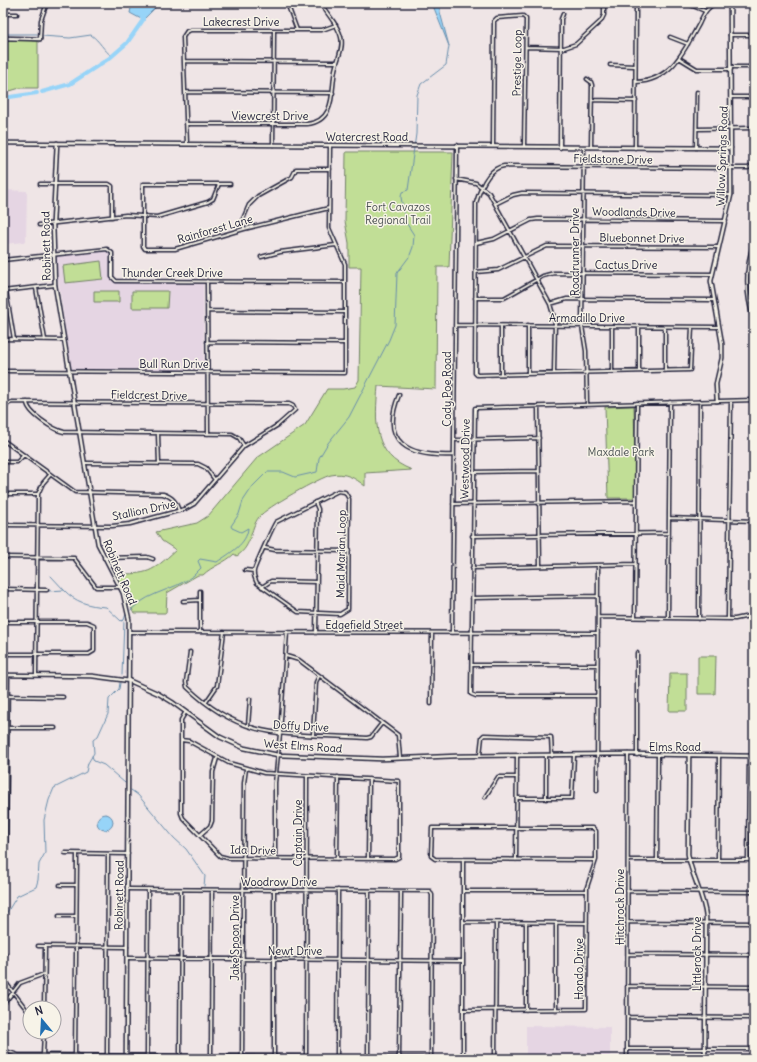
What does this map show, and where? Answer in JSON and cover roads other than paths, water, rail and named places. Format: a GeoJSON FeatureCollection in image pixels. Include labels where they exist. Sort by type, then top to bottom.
{"type":"FeatureCollection","features":[{"type":"Feature","properties":{"kind":"street"},"geometry":{"type":"LineString","coordinates":[[3,38],[40,39],[41,20],[47,3]]}},
{"type":"Feature","properties":{"kind":"street"},"geometry":{"type":"LineString","coordinates":[[287,3],[297,30]]}},
{"type":"Feature","properties":{"kind":"street","name":"Viewcrest Drive"},"geometry":{"type":"LineString","coordinates":[[186,124],[307,124],[318,121],[329,109],[342,40],[336,25],[321,3]]}},
{"type":"Feature","properties":{"kind":"street"},"geometry":{"type":"LineString","coordinates":[[526,47],[561,48],[576,44],[599,24],[603,18],[604,3]]}},
{"type":"Feature","properties":{"kind":"street"},"geometry":{"type":"LineString","coordinates":[[635,148],[636,3],[686,3],[705,11]]}},
{"type":"Feature","properties":{"kind":"street"},"geometry":{"type":"LineString","coordinates":[[636,82],[661,76],[679,58],[705,11],[716,3]]}},
{"type":"Feature","properties":{"kind":"street","name":"Willow Springs Road"},"geometry":{"type":"LineString","coordinates":[[717,401],[716,384],[722,353],[713,300],[712,274],[726,221],[731,195],[732,97],[730,3]]}},
{"type":"Feature","properties":{"kind":"street"},"geometry":{"type":"LineString","coordinates":[[3,14],[17,14]]}},
{"type":"Feature","properties":{"kind":"street"},"geometry":{"type":"LineString","coordinates":[[560,148],[561,19],[563,14]]}},
{"type":"Feature","properties":{"kind":"street","name":"Prestige Loop"},"geometry":{"type":"LineString","coordinates":[[494,146],[495,19],[525,17],[526,47],[524,146]]}},
{"type":"Feature","properties":{"kind":"street","name":"Lakecrest Drive"},"geometry":{"type":"LineString","coordinates":[[187,144],[183,37],[190,30],[325,30],[336,25]]}},
{"type":"Feature","properties":{"kind":"street"},"geometry":{"type":"LineString","coordinates":[[273,145],[274,30]]}},
{"type":"Feature","properties":{"kind":"street"},"geometry":{"type":"LineString","coordinates":[[730,35],[754,35]]}},
{"type":"Feature","properties":{"kind":"street"},"geometry":{"type":"LineString","coordinates":[[670,37],[688,44]]}},
{"type":"Feature","properties":{"kind":"street"},"geometry":{"type":"LineString","coordinates":[[679,58],[696,69],[754,67]]}},
{"type":"Feature","properties":{"kind":"street"},"geometry":{"type":"LineString","coordinates":[[184,61],[337,62]]}},
{"type":"Feature","properties":{"kind":"street"},"geometry":{"type":"LineString","coordinates":[[610,65],[635,66]]}},
{"type":"Feature","properties":{"kind":"street"},"geometry":{"type":"LineString","coordinates":[[587,79],[591,82],[591,147]]}},
{"type":"Feature","properties":{"kind":"street"},"geometry":{"type":"LineString","coordinates":[[185,92],[333,93]]}},
{"type":"Feature","properties":{"kind":"street"},"geometry":{"type":"LineString","coordinates":[[696,148],[697,92]]}},
{"type":"Feature","properties":{"kind":"street"},"geometry":{"type":"LineString","coordinates":[[732,97],[754,97]]}},
{"type":"Feature","properties":{"kind":"street"},"geometry":{"type":"LineString","coordinates":[[592,100],[636,101]]}},
{"type":"Feature","properties":{"kind":"street"},"geometry":{"type":"LineString","coordinates":[[697,129],[754,128]]}},
{"type":"Feature","properties":{"kind":"street","name":"Watercrest Road"},"geometry":{"type":"LineString","coordinates":[[3,143],[330,144],[524,146],[560,148],[731,148]]}},
{"type":"Feature","properties":{"kind":"street","name":"Robinett Road"},"geometry":{"type":"LineString","coordinates":[[57,143],[53,223],[55,285],[94,526],[98,544],[120,587],[127,606],[130,632],[126,1057]]}},
{"type":"Feature","properties":{"kind":"street"},"geometry":{"type":"LineString","coordinates":[[207,342],[344,343],[345,264],[329,228],[330,144]]}},
{"type":"Feature","properties":{"kind":"street","name":"Cody Poe Road"},"geometry":{"type":"LineString","coordinates":[[452,633],[457,145]]}},
{"type":"Feature","properties":{"kind":"street","name":"Roadrunner Drive"},"geometry":{"type":"LineString","coordinates":[[584,148],[582,326],[586,345],[587,405]]}},
{"type":"Feature","properties":{"kind":"street","name":"Fieldstone Drive"},"geometry":{"type":"LineString","coordinates":[[501,374],[477,375],[475,373],[476,203],[482,187],[494,169],[502,166],[748,168],[754,166]]}},
{"type":"Feature","properties":{"kind":"street"},"geometry":{"type":"LineString","coordinates":[[244,229],[243,219],[249,205],[258,196],[292,177],[296,169],[330,169]]}},
{"type":"Feature","properties":{"kind":"street"},"geometry":{"type":"LineString","coordinates":[[456,179],[468,180],[482,187],[489,193],[550,304],[554,314],[556,326],[554,374]]}},
{"type":"Feature","properties":{"kind":"street"},"geometry":{"type":"LineString","coordinates":[[40,184],[109,184],[112,186],[112,217]]}},
{"type":"Feature","properties":{"kind":"street","name":"Rainforest Lane"},"geometry":{"type":"LineString","coordinates":[[218,184],[143,184],[143,246],[147,250],[175,249],[244,229],[329,208]]}},
{"type":"Feature","properties":{"kind":"street"},"geometry":{"type":"LineString","coordinates":[[39,225],[126,215],[157,217],[208,202],[214,196],[218,184],[230,184]]}},
{"type":"Feature","properties":{"kind":"street"},"geometry":{"type":"LineString","coordinates":[[495,204],[513,195],[522,193],[731,195]]}},
{"type":"Feature","properties":{"kind":"street","name":"Woodlands Drive"},"geometry":{"type":"LineString","coordinates":[[476,243],[494,239],[510,232],[530,220],[538,219],[726,221]]}},
{"type":"Feature","properties":{"kind":"street"},"geometry":{"type":"LineString","coordinates":[[754,242],[749,256],[747,273],[750,305],[754,320]]}},
{"type":"Feature","properties":{"kind":"street"},"geometry":{"type":"LineString","coordinates":[[261,257],[280,252],[336,245]]}},
{"type":"Feature","properties":{"kind":"street","name":"Bluebonnet Drive"},"geometry":{"type":"LineString","coordinates":[[476,272],[498,270],[547,246],[718,247]]}},
{"type":"Feature","properties":{"kind":"street","name":"Thunder Creek Drive"},"geometry":{"type":"LineString","coordinates":[[3,260],[108,249],[112,254],[112,277],[116,281],[345,282]]}},
{"type":"Feature","properties":{"kind":"street","name":"Cactus Drive"},"geometry":{"type":"LineString","coordinates":[[475,298],[504,298],[552,273],[712,274]]}},
{"type":"Feature","properties":{"kind":"street"},"geometry":{"type":"LineString","coordinates":[[747,273],[754,274]]}},
{"type":"Feature","properties":{"kind":"street"},"geometry":{"type":"LineString","coordinates":[[207,281],[208,434]]}},
{"type":"Feature","properties":{"kind":"street"},"geometry":{"type":"LineString","coordinates":[[3,291],[55,285]]}},
{"type":"Feature","properties":{"kind":"street"},"geometry":{"type":"LineString","coordinates":[[36,288],[45,340]]}},
{"type":"Feature","properties":{"kind":"street"},"geometry":{"type":"LineString","coordinates":[[6,291],[14,339]]}},
{"type":"Feature","properties":{"kind":"street"},"geometry":{"type":"LineString","coordinates":[[550,304],[560,299],[713,300]]}},
{"type":"Feature","properties":{"kind":"street"},"geometry":{"type":"LineString","coordinates":[[750,305],[754,306]]}},
{"type":"Feature","properties":{"kind":"street"},"geometry":{"type":"LineString","coordinates":[[207,311],[345,312]]}},
{"type":"Feature","properties":{"kind":"street","name":"Armadillo Drive"},"geometry":{"type":"LineString","coordinates":[[455,325],[718,327]]}},
{"type":"Feature","properties":{"kind":"street"},"geometry":{"type":"LineString","coordinates":[[528,325],[528,374]]}},
{"type":"Feature","properties":{"kind":"street"},"geometry":{"type":"LineString","coordinates":[[502,326],[501,374],[690,370],[692,327]]}},
{"type":"Feature","properties":{"kind":"street"},"geometry":{"type":"LineString","coordinates":[[612,326],[612,372]]}},
{"type":"Feature","properties":{"kind":"street"},"geometry":{"type":"LineString","coordinates":[[638,371],[639,326]]}},
{"type":"Feature","properties":{"kind":"street"},"geometry":{"type":"LineString","coordinates":[[665,327],[665,371]]}},
{"type":"Feature","properties":{"kind":"street"},"geometry":{"type":"LineString","coordinates":[[3,339],[64,340]]}},
{"type":"Feature","properties":{"kind":"street","name":"Bull Run Drive"},"geometry":{"type":"LineString","coordinates":[[3,371],[345,373],[344,343]]}},
{"type":"Feature","properties":{"kind":"street"},"geometry":{"type":"LineString","coordinates":[[399,394],[393,411],[392,421],[395,432],[401,442],[409,449],[420,454],[454,455]]}},
{"type":"Feature","properties":{"kind":"street","name":"Westwood Drive"},"geometry":{"type":"LineString","coordinates":[[597,696],[472,695],[472,504],[474,410],[476,407],[754,400]]}},
{"type":"Feature","properties":{"kind":"street"},"geometry":{"type":"LineString","coordinates":[[699,619],[700,401]]}},
{"type":"Feature","properties":{"kind":"street"},"geometry":{"type":"LineString","coordinates":[[728,618],[731,401]]}},
{"type":"Feature","properties":{"kind":"street","name":"Fieldcrest Drive"},"geometry":{"type":"LineString","coordinates":[[3,406],[12,402],[75,402],[289,404],[294,408]]}},
{"type":"Feature","properties":{"kind":"street"},"geometry":{"type":"LineString","coordinates":[[27,402],[29,410],[54,428],[64,432],[232,434],[239,438],[244,446]]}},
{"type":"Feature","properties":{"kind":"street"},"geometry":{"type":"LineString","coordinates":[[668,618],[670,402]]}},
{"type":"Feature","properties":{"kind":"street"},"geometry":{"type":"LineString","coordinates":[[635,618],[637,403]]}},
{"type":"Feature","properties":{"kind":"street"},"geometry":{"type":"LineString","coordinates":[[538,406],[540,566]]}},
{"type":"Feature","properties":{"kind":"street","name":"Stallion Drive"},"geometry":{"type":"LineString","coordinates":[[3,525],[94,526],[130,524],[179,511],[194,504],[244,446],[278,425],[294,412],[294,408]]}},
{"type":"Feature","properties":{"kind":"street"},"geometry":{"type":"LineString","coordinates":[[158,434],[159,464]]}},
{"type":"Feature","properties":{"kind":"street"},"geometry":{"type":"LineString","coordinates":[[454,440],[539,438]]}},
{"type":"Feature","properties":{"kind":"street"},"geometry":{"type":"LineString","coordinates":[[3,440],[71,490],[80,494],[163,494],[172,497],[176,502],[179,511]]}},
{"type":"Feature","properties":{"kind":"street"},"geometry":{"type":"LineString","coordinates":[[3,462],[17,462],[24,455]]}},
{"type":"Feature","properties":{"kind":"street"},"geometry":{"type":"LineString","coordinates":[[85,464],[200,465],[206,468],[215,480]]}},
{"type":"Feature","properties":{"kind":"street"},"geometry":{"type":"LineString","coordinates":[[473,472],[539,470]]}},
{"type":"Feature","properties":{"kind":"street"},"geometry":{"type":"LineString","coordinates":[[36,675],[38,494],[43,483],[50,475]]}},
{"type":"Feature","properties":{"kind":"street","name":"Maid Marian Loop"},"geometry":{"type":"LineString","coordinates":[[338,491],[347,494],[350,499],[348,608],[340,614],[303,613],[293,610],[262,587],[256,580],[254,572],[264,548],[276,522],[338,491]]}},
{"type":"Feature","properties":{"kind":"street"},"geometry":{"type":"LineString","coordinates":[[3,494],[38,494]]}},
{"type":"Feature","properties":{"kind":"street"},"geometry":{"type":"LineString","coordinates":[[453,504],[636,501]]}},
{"type":"Feature","properties":{"kind":"street"},"geometry":{"type":"LineString","coordinates":[[315,502],[318,509],[316,633]]}},
{"type":"Feature","properties":{"kind":"street"},"geometry":{"type":"LineString","coordinates":[[668,518],[754,521]]}},
{"type":"Feature","properties":{"kind":"street"},"geometry":{"type":"LineString","coordinates":[[472,536],[669,533]]}},
{"type":"Feature","properties":{"kind":"street"},"geometry":{"type":"LineString","coordinates":[[264,548],[349,551]]}},
{"type":"Feature","properties":{"kind":"street"},"geometry":{"type":"LineString","coordinates":[[3,557],[74,558],[96,587],[120,587]]}},
{"type":"Feature","properties":{"kind":"street"},"geometry":{"type":"LineString","coordinates":[[104,558],[147,557],[153,559]]}},
{"type":"Feature","properties":{"kind":"street"},"geometry":{"type":"LineString","coordinates":[[472,568],[636,564]]}},
{"type":"Feature","properties":{"kind":"street"},"geometry":{"type":"LineString","coordinates":[[597,791],[598,565]]}},
{"type":"Feature","properties":{"kind":"street"},"geometry":{"type":"LineString","coordinates":[[245,570],[254,572]]}},
{"type":"Feature","properties":{"kind":"street"},"geometry":{"type":"LineString","coordinates":[[262,587],[271,581],[317,582]]}},
{"type":"Feature","properties":{"kind":"street"},"geometry":{"type":"LineString","coordinates":[[3,589],[47,590]]}},
{"type":"Feature","properties":{"kind":"street"},"geometry":{"type":"LineString","coordinates":[[200,591],[200,632]]}},
{"type":"Feature","properties":{"kind":"street"},"geometry":{"type":"LineString","coordinates":[[472,598],[598,596]]}},
{"type":"Feature","properties":{"kind":"street"},"geometry":{"type":"LineString","coordinates":[[183,601],[200,600]]}},
{"type":"Feature","properties":{"kind":"street"},"geometry":{"type":"LineString","coordinates":[[598,617],[699,619],[754,615]]}},
{"type":"Feature","properties":{"kind":"street"},"geometry":{"type":"LineString","coordinates":[[3,622],[87,622],[94,625],[94,651],[92,654],[3,654]]}},
{"type":"Feature","properties":{"kind":"street","name":"Edgefield Street"},"geometry":{"type":"LineString","coordinates":[[130,632],[598,633]]}},
{"type":"Feature","properties":{"kind":"street"},"geometry":{"type":"LineString","coordinates":[[206,702],[217,686],[224,632]]}},
{"type":"Feature","properties":{"kind":"street"},"geometry":{"type":"LineString","coordinates":[[275,859],[275,775],[280,734],[287,632]]}},
{"type":"Feature","properties":{"kind":"street"},"geometry":{"type":"LineString","coordinates":[[431,704],[432,633]]}},
{"type":"Feature","properties":{"kind":"street","name":"Doffy Drive"},"geometry":{"type":"LineString","coordinates":[[190,652],[186,685],[206,702],[231,719],[248,726],[280,734],[369,738],[382,723]]}},
{"type":"Feature","properties":{"kind":"street"},"geometry":{"type":"LineString","coordinates":[[637,653],[637,755]]}},
{"type":"Feature","properties":{"kind":"street"},"geometry":{"type":"LineString","coordinates":[[286,656],[296,658],[399,737],[400,760]]}},
{"type":"Feature","properties":{"kind":"street"},"geometry":{"type":"LineString","coordinates":[[472,665],[597,665]]}},
{"type":"Feature","properties":{"kind":"street","name":"West Elms Road"},"geometry":{"type":"LineString","coordinates":[[3,675],[101,676],[130,682],[160,694],[211,731],[238,745],[278,755],[400,760],[480,756],[597,755]]}},
{"type":"Feature","properties":{"kind":"street"},"geometry":{"type":"LineString","coordinates":[[4,852],[7,822],[8,675]]}},
{"type":"Feature","properties":{"kind":"street"},"geometry":{"type":"LineString","coordinates":[[313,735],[316,682],[319,676]]}},
{"type":"Feature","properties":{"kind":"street"},"geometry":{"type":"LineString","coordinates":[[3,696],[63,697]]}},
{"type":"Feature","properties":{"kind":"street"},"geometry":{"type":"LineString","coordinates":[[248,726],[250,699]]}},
{"type":"Feature","properties":{"kind":"street","name":"Ida Drive"},"geometry":{"type":"LineString","coordinates":[[186,712],[181,720],[181,813],[222,857],[275,859],[398,858],[400,847],[399,781],[369,779]]}},
{"type":"Feature","properties":{"kind":"street"},"geometry":{"type":"LineString","coordinates":[[3,728],[54,728]]}},
{"type":"Feature","properties":{"kind":"street"},"geometry":{"type":"LineString","coordinates":[[480,756],[481,741],[484,736],[548,736],[552,739],[552,756]]}},
{"type":"Feature","properties":{"kind":"street"},"geometry":{"type":"LineString","coordinates":[[181,740],[189,741],[217,758],[246,769],[275,775],[369,779],[368,859]]}},
{"type":"Feature","properties":{"kind":"street","name":"Hitchrock Drive"},"geometry":{"type":"LineString","coordinates":[[627,1059],[628,754]]}},
{"type":"Feature","properties":{"kind":"street"},"geometry":{"type":"LineString","coordinates":[[517,798],[572,798],[574,755]]}},
{"type":"Feature","properties":{"kind":"street","name":"Elms Road"},"geometry":{"type":"LineString","coordinates":[[597,755],[754,756]]}},
{"type":"Feature","properties":{"kind":"street"},"geometry":{"type":"LineString","coordinates":[[657,860],[658,755]]}},
{"type":"Feature","properties":{"kind":"street","name":"Littlerock Drive"},"geometry":{"type":"LineString","coordinates":[[689,755],[689,860],[705,908],[706,923],[705,1059]]}},
{"type":"Feature","properties":{"kind":"street"},"geometry":{"type":"LineString","coordinates":[[516,860],[517,756]]}},
{"type":"Feature","properties":{"kind":"street"},"geometry":{"type":"LineString","coordinates":[[546,756],[546,798]]}},
{"type":"Feature","properties":{"kind":"street"},"geometry":{"type":"LineString","coordinates":[[718,860],[719,756]]}},
{"type":"Feature","properties":{"kind":"street"},"geometry":{"type":"LineString","coordinates":[[748,860],[749,756]]}},
{"type":"Feature","properties":{"kind":"street"},"geometry":{"type":"LineString","coordinates":[[200,835],[210,826],[212,820],[213,772],[217,758]]}},
{"type":"Feature","properties":{"kind":"street","name":"Jake Spoon Drive"},"geometry":{"type":"LineString","coordinates":[[242,1058],[244,783],[246,769]]}},
{"type":"Feature","properties":{"kind":"street","name":"Captain Drive"},"geometry":{"type":"LineString","coordinates":[[306,776],[306,1057]]}},
{"type":"Feature","properties":{"kind":"street"},"geometry":{"type":"LineString","coordinates":[[337,859],[338,777]]}},
{"type":"Feature","properties":{"kind":"street"},"geometry":{"type":"LineString","coordinates":[[486,797],[498,777],[517,777]]}},
{"type":"Feature","properties":{"kind":"street"},"geometry":{"type":"LineString","coordinates":[[516,828],[432,828],[432,858],[596,860]]}},
{"type":"Feature","properties":{"kind":"street","name":"Hondo Drive"},"geometry":{"type":"LineString","coordinates":[[463,1010],[586,1010],[587,891],[596,860],[596,829],[516,828]]}},
{"type":"Feature","properties":{"kind":"street"},"geometry":{"type":"LineString","coordinates":[[65,854],[128,854]]}},
{"type":"Feature","properties":{"kind":"street"},"geometry":{"type":"LineString","coordinates":[[75,1056],[76,854]]}},
{"type":"Feature","properties":{"kind":"street"},"geometry":{"type":"LineString","coordinates":[[107,1056],[108,854]]}},
{"type":"Feature","properties":{"kind":"street"},"geometry":{"type":"LineString","coordinates":[[463,859],[463,1059]]}},
{"type":"Feature","properties":{"kind":"street"},"geometry":{"type":"LineString","coordinates":[[628,860],[754,860]]}},
{"type":"Feature","properties":{"kind":"street"},"geometry":{"type":"LineString","coordinates":[[60,885],[76,885]]}},
{"type":"Feature","properties":{"kind":"street","name":"Woodrow Drive"},"geometry":{"type":"LineString","coordinates":[[127,889],[369,890],[431,892],[431,960]]}},
{"type":"Feature","properties":{"kind":"street"},"geometry":{"type":"LineString","coordinates":[[147,1056],[148,889]]}},
{"type":"Feature","properties":{"kind":"street"},"geometry":{"type":"LineString","coordinates":[[180,1056],[181,890]]}},
{"type":"Feature","properties":{"kind":"street"},"geometry":{"type":"LineString","coordinates":[[211,1056],[212,890]]}},
{"type":"Feature","properties":{"kind":"street"},"geometry":{"type":"LineString","coordinates":[[274,890],[274,1057]]}},
{"type":"Feature","properties":{"kind":"street"},"geometry":{"type":"LineString","coordinates":[[337,1057],[338,890]]}},
{"type":"Feature","properties":{"kind":"street"},"geometry":{"type":"LineString","coordinates":[[368,1058],[369,890]]}},
{"type":"Feature","properties":{"kind":"street"},"geometry":{"type":"LineString","coordinates":[[399,1058],[400,891]]}},
{"type":"Feature","properties":{"kind":"street"},"geometry":{"type":"LineString","coordinates":[[464,891],[587,891]]}},
{"type":"Feature","properties":{"kind":"street"},"geometry":{"type":"LineString","coordinates":[[627,891],[754,892]]}},
{"type":"Feature","properties":{"kind":"street"},"geometry":{"type":"LineString","coordinates":[[59,916],[76,916]]}},
{"type":"Feature","properties":{"kind":"street"},"geometry":{"type":"LineString","coordinates":[[463,922],[587,923]]}},
{"type":"Feature","properties":{"kind":"street"},"geometry":{"type":"LineString","coordinates":[[627,922],[754,923]]}},
{"type":"Feature","properties":{"kind":"street"},"geometry":{"type":"LineString","coordinates":[[495,1059],[496,923]]}},
{"type":"Feature","properties":{"kind":"street"},"geometry":{"type":"LineString","coordinates":[[526,923],[526,1010]]}},
{"type":"Feature","properties":{"kind":"street"},"geometry":{"type":"LineString","coordinates":[[556,923],[556,1010]]}},
{"type":"Feature","properties":{"kind":"street"},"geometry":{"type":"LineString","coordinates":[[38,946],[127,947]]}},
{"type":"Feature","properties":{"kind":"street"},"geometry":{"type":"LineString","coordinates":[[44,1000],[45,946]]}},
{"type":"Feature","properties":{"kind":"street"},"geometry":{"type":"LineString","coordinates":[[628,954],[754,955]]}},
{"type":"Feature","properties":{"kind":"street","name":"Newt Drive"},"geometry":{"type":"LineString","coordinates":[[127,958],[463,960]]}},
{"type":"Feature","properties":{"kind":"street"},"geometry":{"type":"LineString","coordinates":[[3,1050],[18,1055],[126,1057],[430,1057],[431,960]]}},
{"type":"Feature","properties":{"kind":"street"},"geometry":{"type":"LineString","coordinates":[[3,1005],[20,983],[44,974]]}},
{"type":"Feature","properties":{"kind":"street"},"geometry":{"type":"LineString","coordinates":[[3,979],[22,1004]]}},
{"type":"Feature","properties":{"kind":"street"},"geometry":{"type":"LineString","coordinates":[[627,986],[754,987]]}},
{"type":"Feature","properties":{"kind":"street"},"geometry":{"type":"LineString","coordinates":[[627,1017],[754,1018]]}},
{"type":"Feature","properties":{"kind":"street"},"geometry":{"type":"LineString","coordinates":[[44,1040],[44,1055]]}},
{"type":"Feature","properties":{"kind":"street"},"geometry":{"type":"LineString","coordinates":[[627,1049],[754,1049]]}},
{"type":"Feature","properties":{"kind":"street"},"geometry":{"type":"LineString","coordinates":[[5,1059],[7,1052]]}},
{"type":"Feature","properties":{"kind":"water"},"geometry":{"type":"Polygon","coordinates":[[[132,3],[157,3],[157,6],[143,20],[130,13],[132,3]]]}},
{"type":"Feature","properties":{"kind":"water"},"geometry":{"type":"Polygon","coordinates":[[[432,3],[440,3],[440,12],[449,46],[432,3]]]}},
{"type":"Feature","properties":{"kind":"water"},"geometry":{"type":"Polygon","coordinates":[[[105,814],[112,819],[113,822],[108,829],[105,830],[98,825],[97,822],[102,815],[105,814]]]}},
{"type":"Feature","properties":{"kind":"waterway"},"geometry":{"type":"LineString","coordinates":[[42,92],[70,84],[111,57],[127,43],[143,20],[143,16]]}},
{"type":"Feature","properties":{"kind":"waterway"},"geometry":{"type":"LineString","coordinates":[[3,34],[37,34]]}},
{"type":"Feature","properties":{"kind":"waterway"},"geometry":{"type":"LineString","coordinates":[[42,36],[70,38],[91,35],[112,56]]}},
{"type":"Feature","properties":{"kind":"waterway"},"geometry":{"type":"LineString","coordinates":[[410,255],[413,247],[414,235],[405,221],[401,197],[402,192],[408,190],[416,134],[417,95],[421,84],[446,65],[449,46]]}},
{"type":"Feature","properties":{"kind":"waterway"},"geometry":{"type":"LineString","coordinates":[[3,98],[37,93]]}},
{"type":"Feature","properties":{"kind":"waterway"},"geometry":{"type":"LineString","coordinates":[[131,610],[139,603],[157,593],[186,581],[201,568],[198,561],[200,559],[217,562],[237,548],[245,539],[248,528],[241,532],[232,528],[231,526],[239,514],[243,501],[253,486],[267,472],[283,472],[295,477],[317,472],[319,458],[328,443],[349,417],[389,340],[395,325],[397,273],[409,257]]}},
{"type":"Feature","properties":{"kind":"waterway"},"geometry":{"type":"LineString","coordinates":[[51,576],[64,590]]}},
{"type":"Feature","properties":{"kind":"waterway"},"geometry":{"type":"LineString","coordinates":[[49,591],[64,590],[73,598],[83,603],[106,607],[121,621],[124,620],[126,614]]}},
{"type":"Feature","properties":{"kind":"waterway"},"geometry":{"type":"LineString","coordinates":[[122,675],[124,622]]}},
{"type":"Feature","properties":{"kind":"waterway"},"geometry":{"type":"LineString","coordinates":[[3,919],[17,896],[36,887],[39,864],[45,853],[44,820],[49,800],[54,788],[86,772],[88,763],[94,753],[93,740],[98,736],[108,714],[109,699],[119,689],[120,683]]}},
{"type":"Feature","properties":{"kind":"waterway"},"geometry":{"type":"LineString","coordinates":[[92,756],[94,761],[104,765],[125,783]]}},
{"type":"Feature","properties":{"kind":"waterway"},"geometry":{"type":"LineString","coordinates":[[131,790],[138,795],[174,838],[186,849],[205,876],[204,886]]}},
{"type":"Feature","properties":{"kind":"park label","name":"Fort Cavazos Regional Trail"},"geometry":{"type":"Point","coordinates":[398,213]}},
{"type":"Feature","properties":{"kind":"park label","name":"Maxdale Park"},"geometry":{"type":"Point","coordinates":[621,452]}}]}
